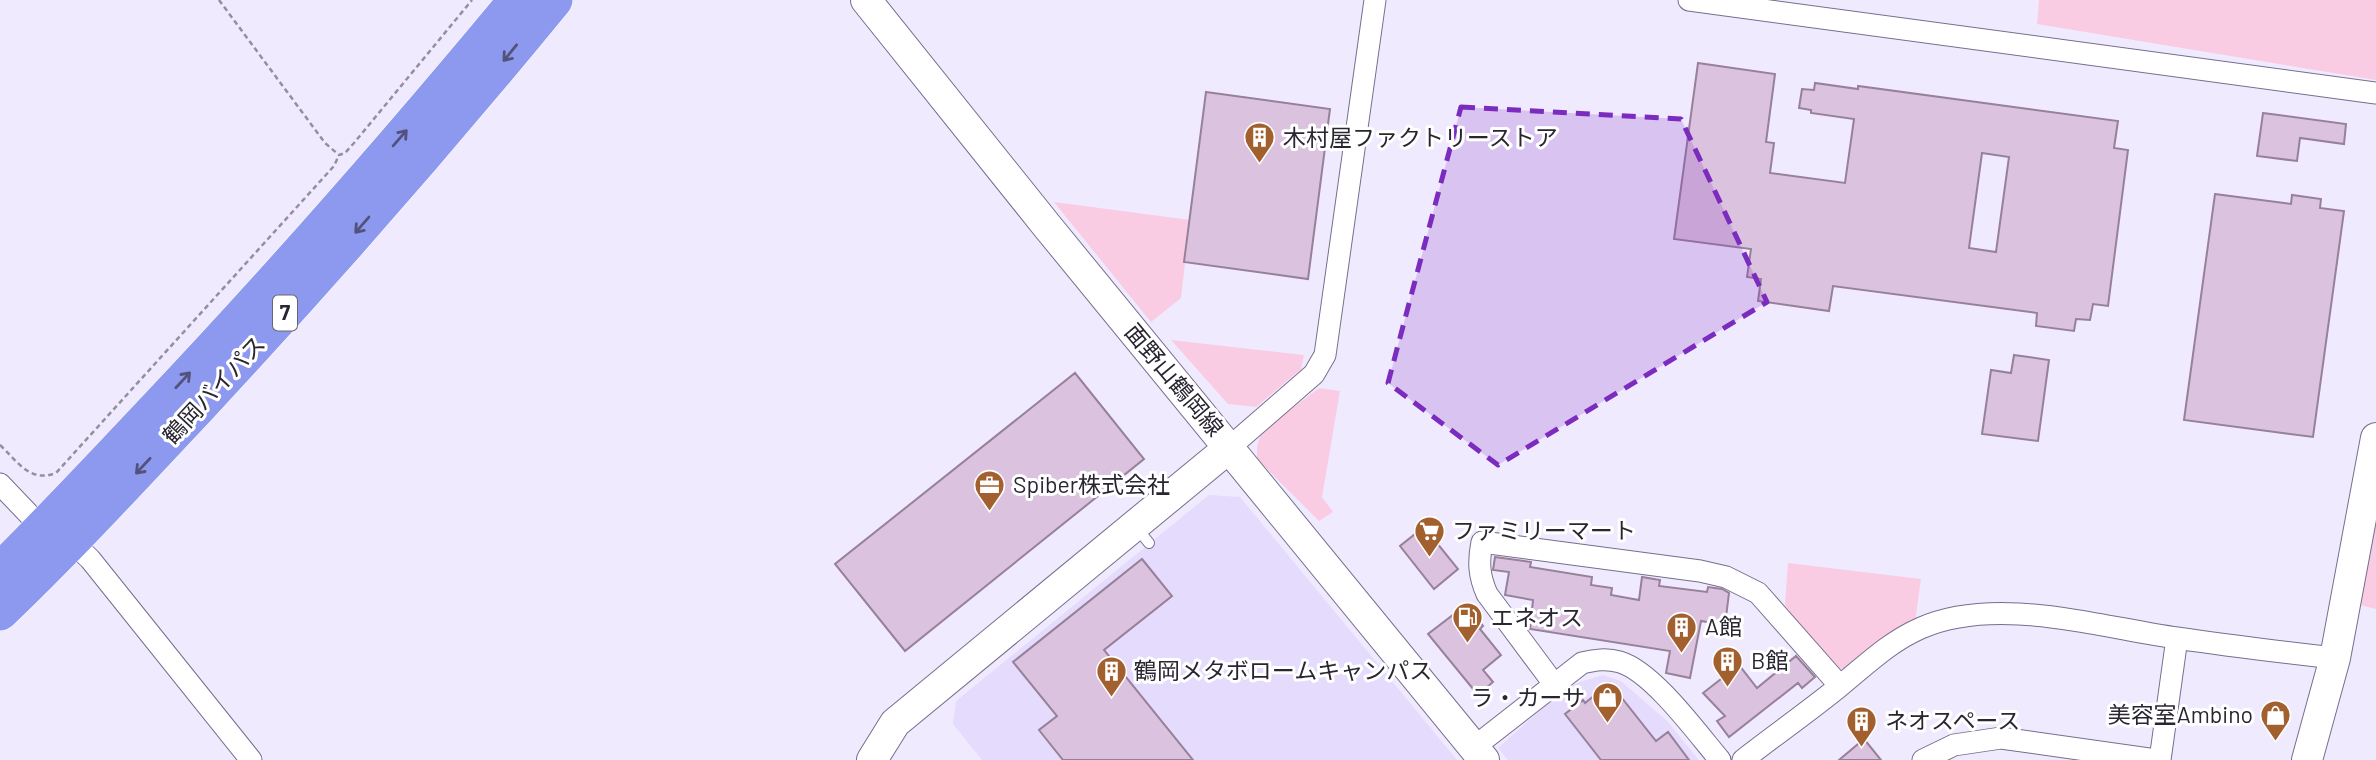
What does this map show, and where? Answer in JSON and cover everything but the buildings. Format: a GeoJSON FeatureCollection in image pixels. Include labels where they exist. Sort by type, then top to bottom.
{"type":"FeatureCollection","features":[{"type":"Feature","properties":{"kind":"highway","name":"鶴岡バイパス"},"geometry":{"type":"LineString","coordinates":[[0,612],[58,535],[517,0]]}},
{"type":"Feature","properties":{"kind":"highway","name":"鶴岡バイパス"},"geometry":{"type":"LineString","coordinates":[[0,571],[58,535],[279,320],[478,92],[554,0]]}},
{"type":"Feature","properties":{"kind":"main road","name":"面野山鶴岡線"},"geometry":{"type":"LineString","coordinates":[[866,0],[1478,754]]}},
{"type":"Feature","properties":{"kind":"main road"},"geometry":{"type":"LineString","coordinates":[[2307,760],[2335,658],[2376,438]]}},
{"type":"Feature","properties":{"kind":"main road"},"geometry":{"type":"LineString","coordinates":[[872,760],[895,723],[1142,534],[1230,447]]}},
{"type":"Feature","properties":{"kind":"street"},"geometry":{"type":"LineString","coordinates":[[1230,447],[1314,374],[1325,355],[1375,0]]}},
{"type":"Feature","properties":{"kind":"street"},"geometry":{"type":"LineString","coordinates":[[1689,0],[2376,93]]}},
{"type":"Feature","properties":{"kind":"street"},"geometry":{"type":"LineString","coordinates":[[0,484],[90,559],[251,760]]}},
{"type":"Feature","properties":{"kind":"street"},"geometry":{"type":"LineString","coordinates":[[1554,684],[1487,594],[1479,577],[1482,542],[1700,571],[1726,577],[1758,593],[1840,686]]}},
{"type":"Feature","properties":{"kind":"street"},"geometry":{"type":"LineString","coordinates":[[1743,760],[1840,686],[1881,650],[1922,628],[1954,618],[2017,613],[2177,638],[2335,658]]}},
{"type":"Feature","properties":{"kind":"street"},"geometry":{"type":"LineString","coordinates":[[1923,760],[1954,745],[2001,738],[2158,760],[2177,638]]}},
{"type":"Feature","properties":{"kind":"street"},"geometry":{"type":"LineString","coordinates":[[1478,754],[1554,684],[1582,663],[1600,659],[1621,662],[1638,671],[1675,707],[1720,760]]}},
{"type":"Feature","properties":{"kind":"path"},"geometry":{"type":"LineString","coordinates":[[219,0],[325,143],[339,155]]}},
{"type":"Feature","properties":{"kind":"path"},"geometry":{"type":"LineString","coordinates":[[0,445],[34,476],[45,477],[56,473],[334,166],[339,155],[345,153],[354,143],[472,0]]}},
{"type":"Feature","properties":{"kind":"highlighted area"},"geometry":{"type":"Polygon","coordinates":[[[1461,107],[1681,119],[1767,302],[1498,465],[1388,383],[1461,107]]]}},
{"type":"Feature","properties":{"kind":"shaded area"},"geometry":{"type":"Polygon","coordinates":[[[2039,0],[2376,0],[2376,80],[2037,24],[2039,0]]]}},
{"type":"Feature","properties":{"kind":"shaded area"},"geometry":{"type":"Polygon","coordinates":[[[1054,202],[1190,220],[1181,298],[1151,322],[1054,202]]]}},
{"type":"Feature","properties":{"kind":"shaded area"},"geometry":{"type":"Polygon","coordinates":[[[1171,340],[1304,355],[1301,369],[1256,407],[1228,404],[1171,340]]]}},
{"type":"Feature","properties":{"kind":"shaded area"},"geometry":{"type":"Polygon","coordinates":[[[1319,388],[1340,391],[1322,497],[1333,512],[1319,521],[1257,459],[1257,446],[1262,431],[1319,388]]]}},
{"type":"Feature","properties":{"kind":"shaded area"},"geometry":{"type":"Polygon","coordinates":[[[2376,483],[2376,609],[2356,604],[2376,483]]]}},
{"type":"Feature","properties":{"kind":"shaded area"},"geometry":{"type":"Polygon","coordinates":[[[1209,495],[1240,497],[1457,760],[982,760],[953,724],[956,701],[1209,495]]]}},
{"type":"Feature","properties":{"kind":"shaded area"},"geometry":{"type":"Polygon","coordinates":[[[1788,563],[1921,579],[1915,622],[1849,669],[1833,668],[1785,605],[1788,563]]]}},
{"type":"Feature","properties":{"kind":"shaded area"},"geometry":{"type":"Polygon","coordinates":[[[1603,675],[1621,681],[1667,721],[1699,760],[1508,760],[1498,748],[1562,691],[1603,675]]]}},
{"type":"Feature","properties":{"kind":"place","name":"木村屋ファクトリーストア"},"geometry":{"type":"Point","coordinates":[1260,165]}},
{"type":"Feature","properties":{"kind":"place","name":"Spiber株式会社"},"geometry":{"type":"Point","coordinates":[990,512]}},
{"type":"Feature","properties":{"kind":"place","name":"ファミリーマート"},"geometry":{"type":"Point","coordinates":[1429,558]}},
{"type":"Feature","properties":{"kind":"place","name":"エネオス"},"geometry":{"type":"Point","coordinates":[1468,645]}},
{"type":"Feature","properties":{"kind":"place","name":"A館"},"geometry":{"type":"Point","coordinates":[1682,654]}},
{"type":"Feature","properties":{"kind":"place","name":"B館"},"geometry":{"type":"Point","coordinates":[1728,688]}},
{"type":"Feature","properties":{"kind":"place","name":"鶴岡メタボロームキャンパス"},"geometry":{"type":"Point","coordinates":[1111,698]}},
{"type":"Feature","properties":{"kind":"place","name":"ラ・カーサ"},"geometry":{"type":"Point","coordinates":[1608,725]}},
{"type":"Feature","properties":{"kind":"place","name":"美容室Ambino"},"geometry":{"type":"Point","coordinates":[2276,742]}},
{"type":"Feature","properties":{"kind":"place","name":"ネオスペース"},"geometry":{"type":"Point","coordinates":[1862,748]}}]}
